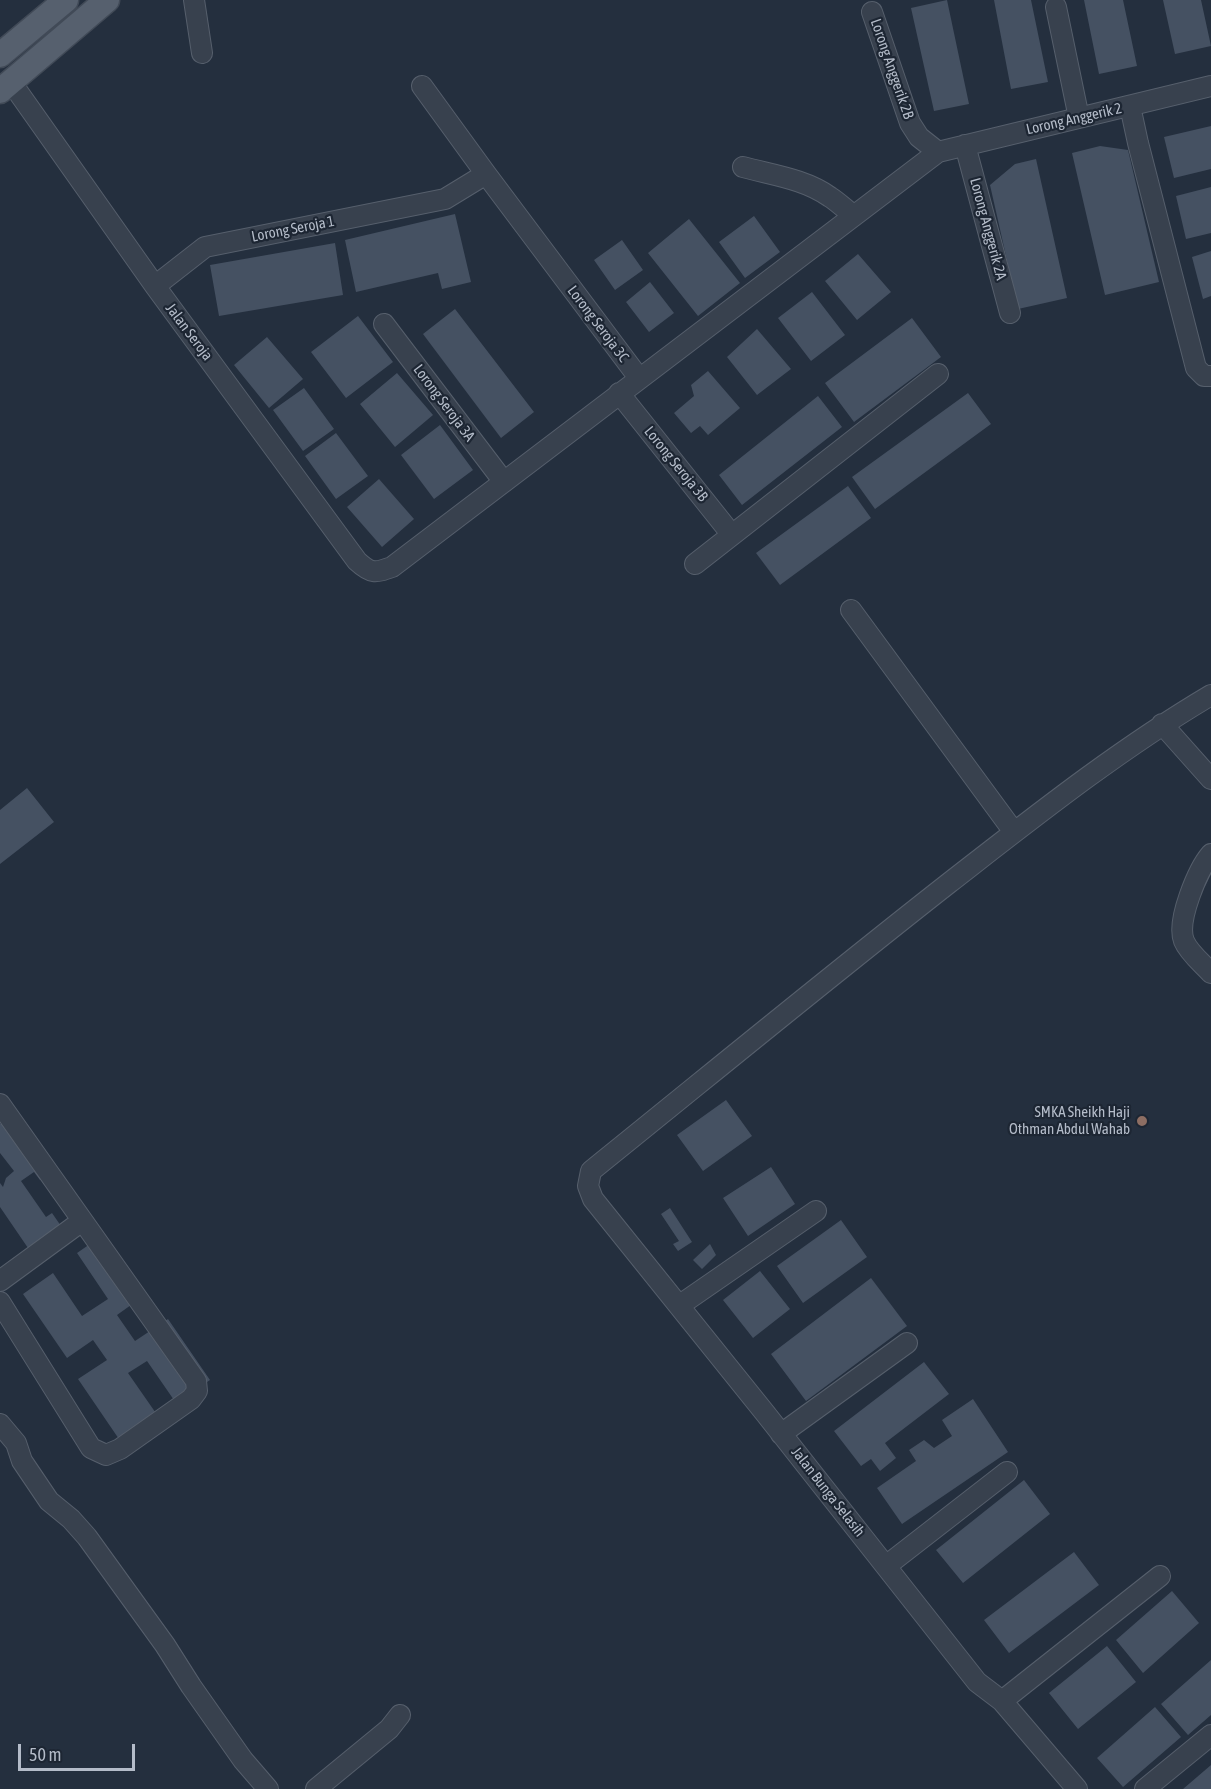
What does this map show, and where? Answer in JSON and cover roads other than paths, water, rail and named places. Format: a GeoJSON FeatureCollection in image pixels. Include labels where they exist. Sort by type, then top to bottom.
{"type":"FeatureCollection","features":[{"type":"Feature","properties":{"kind":"main road"},"geometry":{"type":"LineString","coordinates":[[2,49],[66,0]]}},
{"type":"Feature","properties":{"kind":"main road"},"geometry":{"type":"LineString","coordinates":[[5,86],[107,0]]}},
{"type":"Feature","properties":{"kind":"street"},"geometry":{"type":"LineString","coordinates":[[194,0],[202,53]]}},
{"type":"Feature","properties":{"kind":"street"},"geometry":{"type":"LineString","coordinates":[[1056,7],[1079,118]]}},
{"type":"Feature","properties":{"kind":"street","name":"Lorong Anggerik 2B"},"geometry":{"type":"LineString","coordinates":[[872,12],[910,123],[919,137],[938,152]]}},
{"type":"Feature","properties":{"kind":"street","name":"Jalan Seroja"},"geometry":{"type":"LineString","coordinates":[[5,86],[357,561],[366,569],[377,572],[392,567],[504,482]]}},
{"type":"Feature","properties":{"kind":"street","name":"Lorong Seroja 3C"},"geometry":{"type":"LineString","coordinates":[[422,86],[639,378]]}},
{"type":"Feature","properties":{"kind":"street","name":"Lorong Anggerik 2"},"geometry":{"type":"LineString","coordinates":[[938,152],[1211,86]]}},
{"type":"Feature","properties":{"kind":"street"},"geometry":{"type":"LineString","coordinates":[[1130,105],[1196,368],[1204,376],[1211,376]]}},
{"type":"Feature","properties":{"kind":"street","name":"Lorong Anggerik 2A"},"geometry":{"type":"LineString","coordinates":[[965,145],[1010,313]]}},
{"type":"Feature","properties":{"kind":"street"},"geometry":{"type":"LineString","coordinates":[[504,482],[852,215],[938,152]]}},
{"type":"Feature","properties":{"kind":"street"},"geometry":{"type":"LineString","coordinates":[[743,167],[816,189],[830,196],[852,215]]}},
{"type":"Feature","properties":{"kind":"street","name":"Lorong Seroja 1"},"geometry":{"type":"LineString","coordinates":[[154,286],[205,247],[445,199],[486,174]]}},
{"type":"Feature","properties":{"kind":"street","name":"Lorong Seroja 3A"},"geometry":{"type":"LineString","coordinates":[[384,324],[504,482]]}},
{"type":"Feature","properties":{"kind":"street"},"geometry":{"type":"LineString","coordinates":[[695,564],[938,374]]}},
{"type":"Feature","properties":{"kind":"street","name":"Lorong Seroja 3B"},"geometry":{"type":"LineString","coordinates":[[619,393],[732,535]]}},
{"type":"Feature","properties":{"kind":"street"},"geometry":{"type":"LineString","coordinates":[[851,610],[1014,832],[1094,771],[1162,724],[1211,694]]}},
{"type":"Feature","properties":{"kind":"street"},"geometry":{"type":"LineString","coordinates":[[1162,724],[1211,779]]}},
{"type":"Feature","properties":{"kind":"street","name":"Jalan Bunga Selasih"},"geometry":{"type":"LineString","coordinates":[[1014,832],[591,1171],[588,1186],[593,1200],[680,1305],[977,1682],[1002,1701],[1077,1789]]}},
{"type":"Feature","properties":{"kind":"street"},"geometry":{"type":"LineString","coordinates":[[1211,854],[1188,898],[1183,925],[1184,940],[1211,974]]}},
{"type":"Feature","properties":{"kind":"street"},"geometry":{"type":"LineString","coordinates":[[0,1104],[196,1381],[197,1391],[191,1399],[120,1449],[106,1455],[91,1448],[0,1302]]}},
{"type":"Feature","properties":{"kind":"street"},"geometry":{"type":"LineString","coordinates":[[680,1305],[816,1211]]}},
{"type":"Feature","properties":{"kind":"street"},"geometry":{"type":"LineString","coordinates":[[0,1281],[82,1221]]}},
{"type":"Feature","properties":{"kind":"street"},"geometry":{"type":"LineString","coordinates":[[781,1434],[907,1343]]}},
{"type":"Feature","properties":{"kind":"street"},"geometry":{"type":"LineString","coordinates":[[0,1424],[16,1443],[22,1461],[49,1501],[71,1519],[87,1537],[165,1645],[190,1686],[268,1789]]}},
{"type":"Feature","properties":{"kind":"street"},"geometry":{"type":"LineString","coordinates":[[886,1566],[1007,1472]]}},
{"type":"Feature","properties":{"kind":"street"},"geometry":{"type":"LineString","coordinates":[[1002,1701],[1160,1576]]}},
{"type":"Feature","properties":{"kind":"street"},"geometry":{"type":"LineString","coordinates":[[316,1789],[389,1729],[400,1715]]}},
{"type":"Feature","properties":{"kind":"street"},"geometry":{"type":"LineString","coordinates":[[1145,1789],[1211,1735]]}},
{"type":"Feature","properties":{"kind":"place","name":"SMKA Sheikh Haji Othman Abdul Wahab"},"geometry":{"type":"Point","coordinates":[1142,1121]}}]}
